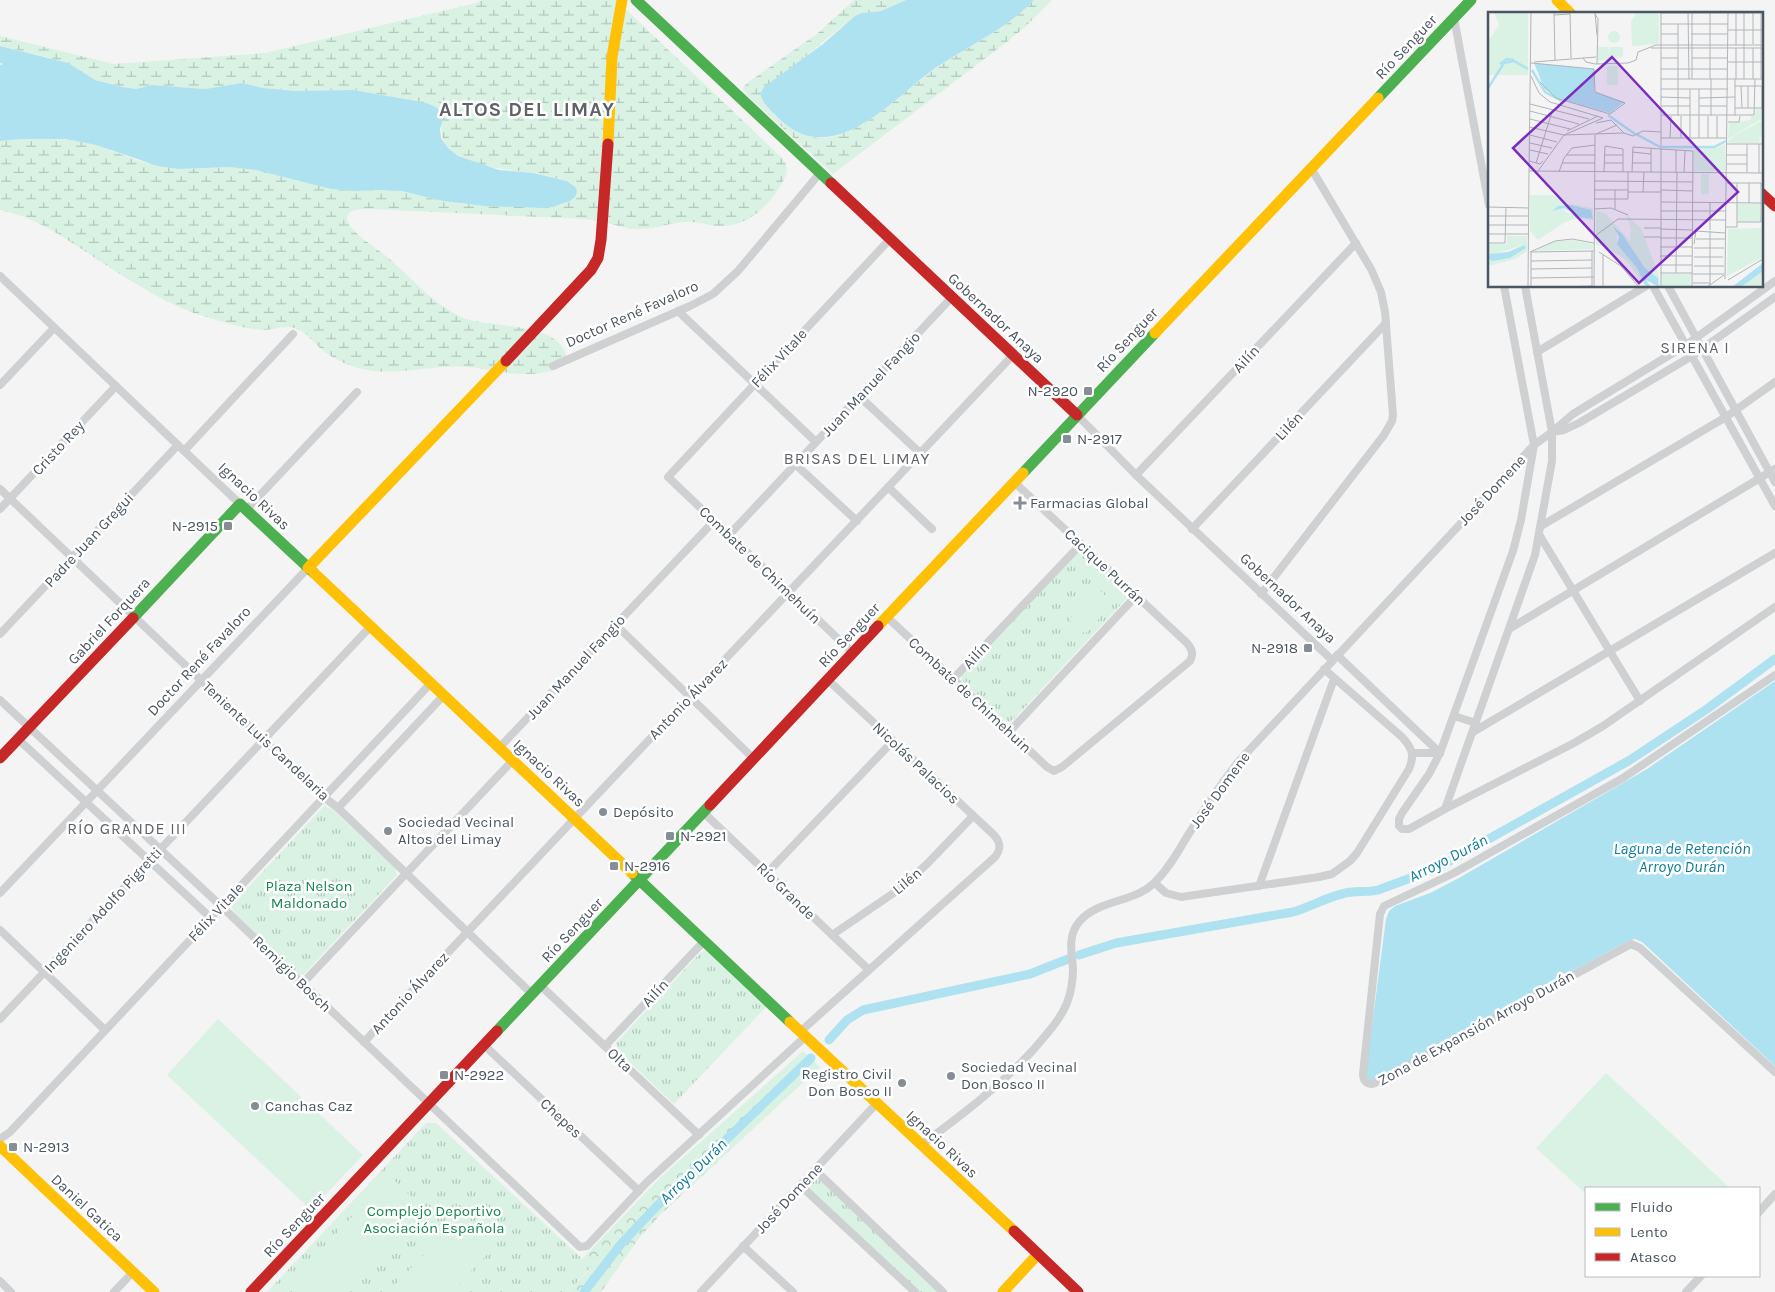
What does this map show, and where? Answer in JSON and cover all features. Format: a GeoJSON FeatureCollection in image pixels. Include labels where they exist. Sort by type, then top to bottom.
{"type":"FeatureCollection","features":[{"type":"Feature","properties":{"kind":"main road","name":"Doctor René Favaloro"},"geometry":{"type":"LineString","coordinates":[[308,568],[591,270],[598,258],[609,132],[612,57],[622,0]]}},
{"type":"Feature","properties":{"kind":"main road","name":"Gobernador Anaya"},"geometry":{"type":"LineString","coordinates":[[636,0],[1077,415]]}},
{"type":"Feature","properties":{"kind":"main road","name":"Río Senguer"},"geometry":{"type":"LineString","coordinates":[[251,1292],[1077,415],[1471,0]]}},
{"type":"Feature","properties":{"kind":"main road"},"geometry":{"type":"LineString","coordinates":[[1557,0],[1569,12]]}},
{"type":"Feature","properties":{"kind":"main road","name":"Ignacio Rivas"},"geometry":{"type":"LineString","coordinates":[[243,507],[1078,1292]]}},
{"type":"Feature","properties":{"kind":"main road","name":"Gabriel Forquera"},"geometry":{"type":"LineString","coordinates":[[0,758],[134,616],[243,507]]}},
{"type":"Feature","properties":{"kind":"main road","name":"Daniel Gatica"},"geometry":{"type":"LineString","coordinates":[[0,1146],[154,1292]]}},
{"type":"Feature","properties":{"kind":"main road"},"geometry":{"type":"LineString","coordinates":[[1002,1292],[1038,1254]]}},
{"type":"Feature","properties":{"kind":"street"},"geometry":{"type":"LineString","coordinates":[[1454,18],[1488,200]]}},
{"type":"Feature","properties":{"kind":"street"},"geometry":{"type":"LineString","coordinates":[[1262,594],[1384,435],[1392,422],[1394,408],[1382,292],[1371,269],[1312,168]]}},
{"type":"Feature","properties":{"kind":"street","name":"Doctor René Favaloro"},"geometry":{"type":"LineString","coordinates":[[553,366],[713,294],[732,277],[820,173]]}},
{"type":"Feature","properties":{"kind":"street","name":"Félix Vitale"},"geometry":{"type":"LineString","coordinates":[[668,477],[890,239]]}},
{"type":"Feature","properties":{"kind":"street","name":"Ailín"},"geometry":{"type":"LineString","coordinates":[[1136,475],[1356,243]]}},
{"type":"Feature","properties":{"kind":"street","name":"Ignacio Rivas"},"geometry":{"type":"LineString","coordinates":[[0,276],[243,507]]}},
{"type":"Feature","properties":{"kind":"street","name":"José Domene"},"geometry":{"type":"LineString","coordinates":[[922,1145],[993,1090],[1052,1027],[1064,1009],[1070,992],[1072,967],[1070,942],[1072,932],[1078,923],[1095,909],[1146,890],[1155,883],[1169,865],[1225,778],[1249,750],[1534,445],[1573,414],[1686,345],[1775,281]]}},
{"type":"Feature","properties":{"kind":"street"},"geometry":{"type":"LineString","coordinates":[[1504,288],[1534,445],[1521,520],[1513,551],[1440,753],[1429,774],[1402,812],[1398,823],[1402,829],[1408,829],[1581,739],[1640,701],[1774,606]]}},
{"type":"Feature","properties":{"kind":"street"},"geometry":{"type":"LineString","coordinates":[[1445,809],[1532,567],[1540,536],[1552,461],[1552,432],[1525,288]]}},
{"type":"Feature","properties":{"kind":"street"},"geometry":{"type":"LineString","coordinates":[[1537,352],[1643,288]]}},
{"type":"Feature","properties":{"kind":"street"},"geometry":{"type":"LineString","coordinates":[[1654,288],[1775,506]]}},
{"type":"Feature","properties":{"kind":"street"},"geometry":{"type":"LineString","coordinates":[[1669,288],[1736,411],[1772,471],[1775,482]]}},
{"type":"Feature","properties":{"kind":"street","name":"Juan Manuel Fangio"},"geometry":{"type":"LineString","coordinates":[[728,535],[952,297]]}},
{"type":"Feature","properties":{"kind":"street","name":"José Domene"},"geometry":{"type":"LineString","coordinates":[[1552,432],[1564,430],[1578,423],[1692,356],[1775,297]]}},
{"type":"Feature","properties":{"kind":"street"},"geometry":{"type":"LineString","coordinates":[[678,311],[816,442]]}},
{"type":"Feature","properties":{"kind":"street","name":"Lilén"},"geometry":{"type":"LineString","coordinates":[[1192,528],[1386,323]]}},
{"type":"Feature","properties":{"kind":"street"},"geometry":{"type":"LineString","coordinates":[[0,385],[54,328]]}},
{"type":"Feature","properties":{"kind":"street","name":"Padre Juan Gregui"},"geometry":{"type":"LineString","coordinates":[[0,634],[72,557],[293,334]]}},
{"type":"Feature","properties":{"kind":"street","name":"Antonio Álvarez"},"geometry":{"type":"LineString","coordinates":[[364,1042],[1013,354]]}},
{"type":"Feature","properties":{"kind":"street"},"geometry":{"type":"LineString","coordinates":[[1541,526],[1736,411],[1775,382]]}},
{"type":"Feature","properties":{"kind":"street","name":"Cristo Rey"},"geometry":{"type":"LineString","coordinates":[[0,509],[116,386]]}},
{"type":"Feature","properties":{"kind":"street","name":"Gabriel Forquera"},"geometry":{"type":"LineString","coordinates":[[243,507],[357,392]]}},
{"type":"Feature","properties":{"kind":"street"},"geometry":{"type":"LineString","coordinates":[[859,396],[920,453]]}},
{"type":"Feature","properties":{"kind":"street","name":"Gobernador Anaya"},"geometry":{"type":"LineString","coordinates":[[1077,415],[1136,475],[1262,594],[1440,753]]}},
{"type":"Feature","properties":{"kind":"street"},"geometry":{"type":"LineString","coordinates":[[795,464],[857,521]]}},
{"type":"Feature","properties":{"kind":"street"},"geometry":{"type":"LineString","coordinates":[[1509,629],[1772,471]]}},
{"type":"Feature","properties":{"kind":"street","name":"Combate de Chimehuín"},"geometry":{"type":"LineString","coordinates":[[668,477],[853,653]]}},
{"type":"Feature","properties":{"kind":"street","name":"Cacique Purrán"},"geometry":{"type":"LineString","coordinates":[[1014,482],[1187,643],[1193,654],[1190,661],[1062,767],[1054,771]]}},
{"type":"Feature","properties":{"kind":"street"},"geometry":{"type":"LineString","coordinates":[[888,488],[932,529]]}},
{"type":"Feature","properties":{"kind":"street","name":"Teniente Luis Candelaria"},"geometry":{"type":"LineString","coordinates":[[0,489],[467,932],[536,990]]}},
{"type":"Feature","properties":{"kind":"street","name":"Juan Manuel Fangio"},"geometry":{"type":"LineString","coordinates":[[500,748],[714,522]]}},
{"type":"Feature","properties":{"kind":"street"},"geometry":{"type":"LineString","coordinates":[[1540,536],[1640,701]]}},
{"type":"Feature","properties":{"kind":"street","name":"Ailín"},"geometry":{"type":"LineString","coordinates":[[953,679],[1081,544]]}},
{"type":"Feature","properties":{"kind":"street"},"geometry":{"type":"LineString","coordinates":[[1472,732],[1775,553]]}},
{"type":"Feature","properties":{"kind":"street","name":"Doctor René Favaloro"},"geometry":{"type":"LineString","coordinates":[[0,893],[308,568]]}},
{"type":"Feature","properties":{"kind":"street"},"geometry":{"type":"LineString","coordinates":[[1009,732],[1136,596]]}},
{"type":"Feature","properties":{"kind":"street","name":"Combate de Chimehuin"},"geometry":{"type":"LineString","coordinates":[[887,617],[1009,732],[1047,767],[1054,771]]}},
{"type":"Feature","properties":{"kind":"street"},"geometry":{"type":"LineString","coordinates":[[616,625],[754,759]]}},
{"type":"Feature","properties":{"kind":"street","name":"Ingeniero Adolfo Pigretti"},"geometry":{"type":"LineString","coordinates":[[0,1019],[371,626]]}},
{"type":"Feature","properties":{"kind":"street"},"geometry":{"type":"LineString","coordinates":[[1155,883],[1166,893],[1181,897],[1259,886],[1332,874],[1350,861],[1357,853],[1409,769],[1413,761],[1412,752],[1402,737],[1324,669]]}},
{"type":"Feature","properties":{"kind":"street","name":"Zona de Expansión Arroyo Durán"},"geometry":{"type":"LineString","coordinates":[[1775,675],[1623,778],[1454,873],[1384,906],[1380,914],[1363,1074],[1366,1082],[1376,1083],[1631,944],[1640,948],[1775,1072]]}},
{"type":"Feature","properties":{"kind":"street"},"geometry":{"type":"LineString","coordinates":[[1259,886],[1334,678]]}},
{"type":"Feature","properties":{"kind":"street","name":"Nicolás Palacios"},"geometry":{"type":"LineString","coordinates":[[828,680],[997,839],[1000,848],[995,857],[869,970]]}},
{"type":"Feature","properties":{"kind":"street","name":"Félix Vitale"},"geometry":{"type":"LineString","coordinates":[[0,1139],[10,1132],[431,683]]}},
{"type":"Feature","properties":{"kind":"street"},"geometry":{"type":"LineString","coordinates":[[338,808],[444,696]]}},
{"type":"Feature","properties":{"kind":"street","name":"Remigio Bosch"},"geometry":{"type":"LineString","coordinates":[[0,700],[221,906],[576,1244],[583,1248],[587,1246],[639,1191]]}},
{"type":"Feature","properties":{"kind":"street"},"geometry":{"type":"LineString","coordinates":[[1454,716],[1476,723]]}},
{"type":"Feature","properties":{"kind":"street"},"geometry":{"type":"LineString","coordinates":[[18,739],[210,918]]}},
{"type":"Feature","properties":{"kind":"street"},"geometry":{"type":"LineString","coordinates":[[767,873],[893,742]]}},
{"type":"Feature","properties":{"kind":"street"},"geometry":{"type":"LineString","coordinates":[[1412,752],[1440,753]]}},
{"type":"Feature","properties":{"kind":"street"},"geometry":{"type":"LineString","coordinates":[[302,984],[513,760]]}},
{"type":"Feature","properties":{"kind":"street","name":"Río Grande"},"geometry":{"type":"LineString","coordinates":[[703,812],[869,970]]}},
{"type":"Feature","properties":{"kind":"street","name":"Lilén"},"geometry":{"type":"LineString","coordinates":[[832,935],[898,890],[927,864],[973,816]]}},
{"type":"Feature","properties":{"kind":"street"},"geometry":{"type":"LineString","coordinates":[[0,930],[105,1030]]}},
{"type":"Feature","properties":{"kind":"street","name":"Ailín"},"geometry":{"type":"LineString","coordinates":[[605,1046],[705,940]]}},
{"type":"Feature","properties":{"kind":"street"},"geometry":{"type":"LineString","coordinates":[[639,1191],[869,970]]}},
{"type":"Feature","properties":{"kind":"street","name":"Olta"},"geometry":{"type":"LineString","coordinates":[[536,990],[605,1046],[699,1135]]}},
{"type":"Feature","properties":{"kind":"street","name":"Chepes"},"geometry":{"type":"LineString","coordinates":[[484,1045],[639,1191]]}},
{"type":"Feature","properties":{"kind":"street","name":"José Domene"},"geometry":{"type":"LineString","coordinates":[[700,1292],[877,1103]]}},
{"type":"Feature","properties":{"kind":"street"},"geometry":{"type":"LineString","coordinates":[[815,1170],[943,1292]]}},
{"type":"Feature","properties":{"kind":"street"},"geometry":{"type":"LineString","coordinates":[[800,1185],[915,1292]]}},
{"type":"Feature","properties":{"kind":"street"},"geometry":{"type":"LineString","coordinates":[[1760,1211],[1775,1194]]}},
{"type":"Feature","properties":{"kind":"street"},"geometry":{"type":"LineString","coordinates":[[744,1246],[793,1292]]}},
{"type":"Feature","properties":{"kind":"street"},"geometry":{"type":"LineString","coordinates":[[114,1292],[133,1272]]}},
{"type":"Feature","properties":{"kind":"street"},"geometry":{"type":"LineString","coordinates":[[1686,1292],[1700,1277]]}},
{"type":"Feature","properties":{"kind":"street"},"geometry":{"type":"LineString","coordinates":[[0,1282],[11,1292]]}},
{"type":"Feature","properties":{"kind":"green space"},"geometry":{"type":"Polygon","coordinates":[[[481,0],[616,0],[782,158],[787,169],[784,180],[762,209],[746,220],[729,225],[716,226],[684,222],[634,229],[585,219],[371,209],[350,212],[347,219],[356,232],[386,256],[429,296],[449,310],[459,316],[472,320],[523,328],[553,338],[563,348],[567,361],[558,368],[547,372],[520,374],[457,366],[386,372],[360,368],[332,357],[317,346],[304,332],[297,329],[289,327],[264,330],[246,328],[194,313],[174,305],[136,284],[44,226],[25,217],[0,210],[0,141],[21,139],[66,139],[96,145],[139,161],[179,169],[229,167],[256,170],[331,189],[402,191],[464,204],[541,208],[561,205],[570,201],[571,183],[537,174],[488,166],[472,162],[458,155],[448,147],[442,135],[443,120],[417,101],[353,90],[295,91],[263,88],[242,83],[205,89],[152,85],[136,89],[95,80],[51,58],[0,46],[0,36],[114,64],[265,53],[476,3],[481,0]]]}},
{"type":"Feature","properties":{"kind":"green space"},"geometry":{"type":"Polygon","coordinates":[[[854,0],[906,0],[881,11],[862,13],[846,23],[760,94],[765,105],[778,119],[806,134],[819,138],[850,131],[866,122],[925,76],[1012,20],[1034,0],[1052,0],[1008,41],[833,174],[747,95],[743,89],[750,81],[818,33],[854,0]]]}},
{"type":"Feature","properties":{"kind":"green space"},"geometry":{"type":"Polygon","coordinates":[[[1081,551],[1085,552],[1127,592],[1127,598],[1014,719],[1009,722],[1006,721],[964,683],[961,677],[962,674],[1081,551]]]}},
{"type":"Feature","properties":{"kind":"green space"},"geometry":{"type":"Polygon","coordinates":[[[1097,588],[1113,603],[1085,634],[1069,619],[1097,588]]]}},
{"type":"Feature","properties":{"kind":"green space","name":"Plaza Nelson Maldonado"},"geometry":{"type":"Polygon","coordinates":[[[324,806],[332,809],[395,868],[397,875],[303,975],[299,974],[234,913],[231,906],[324,806]]]}},
{"type":"Feature","properties":{"kind":"green space"},"geometry":{"type":"Polygon","coordinates":[[[706,950],[767,1006],[674,1104],[618,1051],[616,1043],[700,953],[706,950]]]}},
{"type":"Feature","properties":{"kind":"green space","name":"Canchas Caz"},"geometry":{"type":"Polygon","coordinates":[[[218,1019],[363,1155],[311,1210],[167,1075],[218,1019]]]}},
{"type":"Feature","properties":{"kind":"green space"},"geometry":{"type":"Polygon","coordinates":[[[803,1051],[820,1067],[660,1215],[637,1241],[601,1292],[568,1292],[591,1268],[582,1259],[660,1178],[803,1051]]]}},
{"type":"Feature","properties":{"kind":"green space"},"geometry":{"type":"Polygon","coordinates":[[[1606,1073],[1729,1187],[1585,1187],[1585,1193],[1536,1148],[1606,1073]]]}},
{"type":"Feature","properties":{"kind":"green space","name":"Complejo Deportivo Asociación Española"},"geometry":{"type":"Polygon","coordinates":[[[426,1123],[436,1123],[591,1267],[568,1292],[267,1292],[426,1123]]]}},
{"type":"Feature","properties":{"kind":"green space"},"geometry":{"type":"Polygon","coordinates":[[[390,1176],[425,1210],[348,1292],[299,1292],[290,1283],[390,1176]]]}},
{"type":"Feature","properties":{"kind":"green space"},"geometry":{"type":"Polygon","coordinates":[[[812,1179],[820,1180],[939,1292],[920,1292],[811,1190],[808,1184],[812,1179]]]}},
{"type":"Feature","properties":{"kind":"green space"},"geometry":{"type":"Polygon","coordinates":[[[463,1213],[496,1245],[451,1292],[403,1292],[395,1285],[463,1213]]]}},
{"type":"Feature","properties":{"kind":"water"},"geometry":{"type":"Polygon","coordinates":[[[906,0],[1034,0],[999,29],[934,69],[883,110],[864,123],[844,133],[824,137],[804,135],[784,123],[767,106],[760,94],[764,87],[823,44],[855,16],[862,13],[881,11],[906,0]]]}},
{"type":"Feature","properties":{"kind":"water"},"geometry":{"type":"Polygon","coordinates":[[[0,46],[68,63],[95,80],[136,89],[152,85],[205,89],[242,83],[263,88],[295,91],[353,90],[429,104],[437,108],[441,113],[443,120],[440,129],[441,138],[448,148],[458,156],[499,170],[533,173],[567,181],[576,188],[577,192],[570,201],[553,207],[485,206],[443,201],[402,191],[331,189],[256,170],[229,167],[179,169],[158,166],[96,145],[66,139],[0,141],[0,65],[3,64],[0,63],[0,46]]]}},
{"type":"Feature","properties":{"kind":"water","name":"Laguna de Retención Arroyo Durán"},"geometry":{"type":"Polygon","coordinates":[[[1775,681],[1775,1066],[1642,942],[1635,939],[1628,941],[1373,1080],[1369,1080],[1366,1072],[1386,919],[1389,911],[1395,906],[1430,893],[1459,878],[1647,769],[1775,681]]]}},
{"type":"Feature","properties":{"kind":"waterway","name":"Arroyo Durán"},"geometry":{"type":"LineString","coordinates":[[1079,955],[1116,943],[1293,912],[1336,896],[1351,892],[1378,890],[1416,876],[1444,864],[1630,760],[1707,709],[1775,659]]}},
{"type":"Feature","properties":{"kind":"waterway","name":"Arroyo Durán"},"geometry":{"type":"LineString","coordinates":[[829,1040],[847,1020],[863,1010],[1030,974],[1068,959]]}},
{"type":"Feature","properties":{"kind":"waterway","name":"Arroyo Durán"},"geometry":{"type":"LineString","coordinates":[[584,1292],[621,1244],[656,1207],[811,1058]]}},
{"type":"Feature","properties":{"kind":"traffic: fast"},"geometry":{"type":"LineString","coordinates":[[636,0],[831,183]]}},
{"type":"Feature","properties":{"kind":"traffic: fast"},"geometry":{"type":"LineString","coordinates":[[1378,98],[1471,0]]}},
{"type":"Feature","properties":{"kind":"traffic: fast"},"geometry":{"type":"LineString","coordinates":[[1023,473],[1155,333]]}},
{"type":"Feature","properties":{"kind":"traffic: fast"},"geometry":{"type":"LineString","coordinates":[[133,618],[240,504],[314,573]]}},
{"type":"Feature","properties":{"kind":"traffic: fast"},"geometry":{"type":"LineString","coordinates":[[497,1031],[710,805]]}},
{"type":"Feature","properties":{"kind":"traffic: fast"},"geometry":{"type":"LineString","coordinates":[[632,873],[790,1022]]}},
{"type":"Feature","properties":{"kind":"traffic: slow"},"geometry":{"type":"LineString","coordinates":[[608,144],[612,57],[622,0]]}},
{"type":"Feature","properties":{"kind":"traffic: slow"},"geometry":{"type":"LineString","coordinates":[[1557,0],[1569,12]]}},
{"type":"Feature","properties":{"kind":"traffic: slow"},"geometry":{"type":"LineString","coordinates":[[1155,333],[1378,98]]}},
{"type":"Feature","properties":{"kind":"traffic: slow"},"geometry":{"type":"LineString","coordinates":[[308,568],[506,361]]}},
{"type":"Feature","properties":{"kind":"traffic: slow"},"geometry":{"type":"LineString","coordinates":[[878,626],[1023,473]]}},
{"type":"Feature","properties":{"kind":"traffic: slow"},"geometry":{"type":"LineString","coordinates":[[314,573],[632,873]]}},
{"type":"Feature","properties":{"kind":"traffic: slow"},"geometry":{"type":"LineString","coordinates":[[790,1022],[1014,1231]]}},
{"type":"Feature","properties":{"kind":"traffic: slow"},"geometry":{"type":"LineString","coordinates":[[0,1146],[154,1292]]}},
{"type":"Feature","properties":{"kind":"traffic: slow"},"geometry":{"type":"LineString","coordinates":[[1003,1292],[1038,1254]]}},
{"type":"Feature","properties":{"kind":"traffic: jam"},"geometry":{"type":"LineString","coordinates":[[506,361],[591,270],[598,258],[608,144]]}},
{"type":"Feature","properties":{"kind":"traffic: jam"},"geometry":{"type":"LineString","coordinates":[[831,183],[1077,415]]}},
{"type":"Feature","properties":{"kind":"traffic: jam"},"geometry":{"type":"LineString","coordinates":[[1762,194],[1775,206]]}},
{"type":"Feature","properties":{"kind":"traffic: jam"},"geometry":{"type":"LineString","coordinates":[[0,758],[133,618]]}},
{"type":"Feature","properties":{"kind":"traffic: jam"},"geometry":{"type":"LineString","coordinates":[[710,805],[878,626]]}},
{"type":"Feature","properties":{"kind":"traffic: jam"},"geometry":{"type":"LineString","coordinates":[[251,1292],[497,1031]]}},
{"type":"Feature","properties":{"kind":"traffic: jam"},"geometry":{"type":"LineString","coordinates":[[1014,1231],[1078,1292]]}},
{"type":"Feature","properties":{"kind":"place","name":"N-2920"},"geometry":{"type":"Point","coordinates":[1088,391]}},
{"type":"Feature","properties":{"kind":"place","name":"N-2917"},"geometry":{"type":"Point","coordinates":[1067,439]}},
{"type":"Feature","properties":{"kind":"place","name":"Farmacias Global"},"geometry":{"type":"Point","coordinates":[1020,503]}},
{"type":"Feature","properties":{"kind":"place","name":"N-2915"},"geometry":{"type":"Point","coordinates":[228,526]}},
{"type":"Feature","properties":{"kind":"place","name":"N-2918"},"geometry":{"type":"Point","coordinates":[1308,648]}},
{"type":"Feature","properties":{"kind":"place","name":"Depósito"},"geometry":{"type":"Point","coordinates":[603,812]}},
{"type":"Feature","properties":{"kind":"place","name":"Sociedad Vecinal Altos del Limay"},"geometry":{"type":"Point","coordinates":[388,831]}},
{"type":"Feature","properties":{"kind":"place","name":"N-2921"},"geometry":{"type":"Point","coordinates":[670,836]}},
{"type":"Feature","properties":{"kind":"place","name":"N-2916"},"geometry":{"type":"Point","coordinates":[614,866]}},
{"type":"Feature","properties":{"kind":"place","name":"N-2922"},"geometry":{"type":"Point","coordinates":[444,1075]}},
{"type":"Feature","properties":{"kind":"place","name":"Sociedad Vecinal Don Bosco II"},"geometry":{"type":"Point","coordinates":[951,1076]}},
{"type":"Feature","properties":{"kind":"place","name":"Registro Civil Don Bosco II"},"geometry":{"type":"Point","coordinates":[902,1083]}},
{"type":"Feature","properties":{"kind":"place","name":"Canchas Caz"},"geometry":{"type":"Point","coordinates":[255,1106]}},
{"type":"Feature","properties":{"kind":"place","name":"N-2913"},"geometry":{"type":"Point","coordinates":[13,1147]}},
{"type":"Feature","properties":{"kind":"district","name":"ALTOS DEL LIMAY"},"geometry":{"type":"Point","coordinates":[527,109]}},
{"type":"Feature","properties":{"kind":"district","name":"SIRENA I"},"geometry":{"type":"Point","coordinates":[1695,347]}},
{"type":"Feature","properties":{"kind":"district","name":"BRISAS DEL LIMAY"},"geometry":{"type":"Point","coordinates":[857,458]}},
{"type":"Feature","properties":{"kind":"district","name":"RÍO GRANDE III"},"geometry":{"type":"Point","coordinates":[127,828]}}]}
